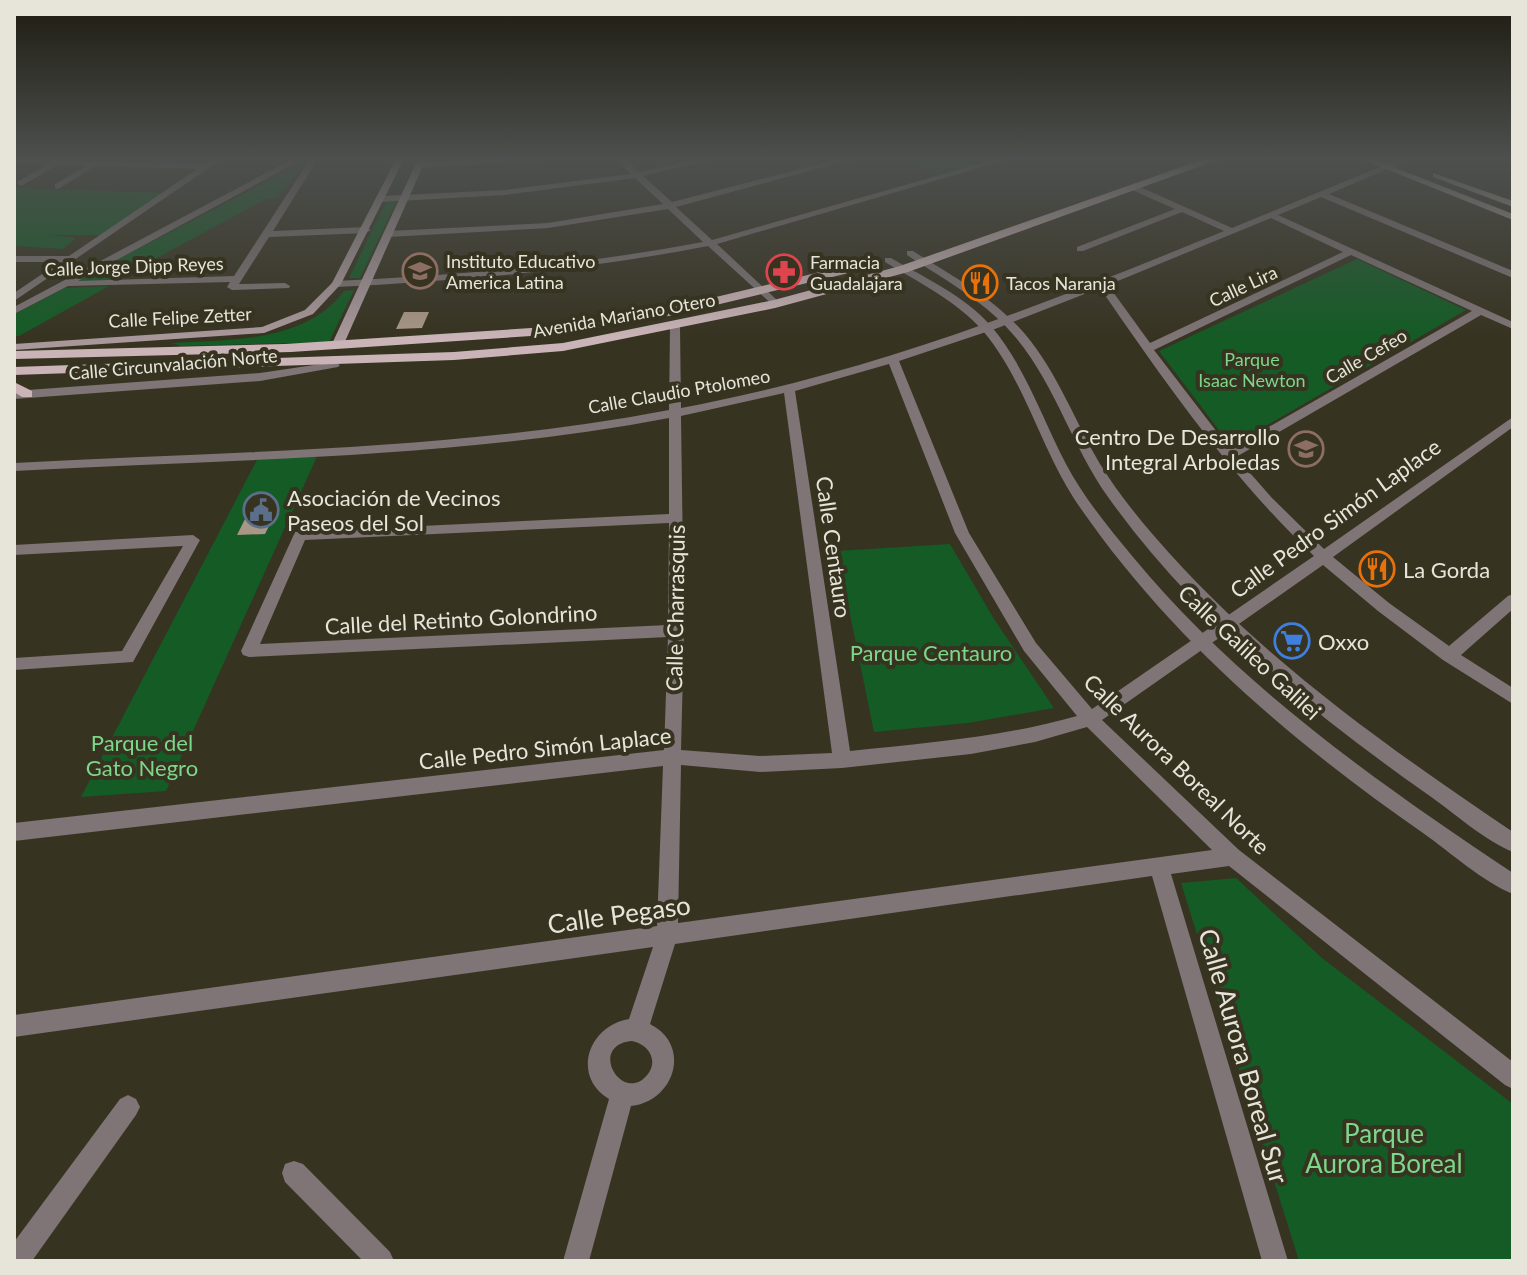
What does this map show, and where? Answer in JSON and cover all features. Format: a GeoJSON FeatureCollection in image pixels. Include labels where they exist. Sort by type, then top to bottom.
{"type":"FeatureCollection","features":[{"type":"Feature","properties":{"kind":"main road","name":"Calle Felipe Zetter"},"geometry":{"type":"LineString","coordinates":[[14,345],[270,329],[309,312],[336,284],[371,218]]}},
{"type":"Feature","properties":{"kind":"main road"},"geometry":{"type":"LineString","coordinates":[[337,346],[395,218]]}},
{"type":"Feature","properties":{"kind":"main road","name":"Avenida Mariano Otero"},"geometry":{"type":"LineString","coordinates":[[14,371],[562,330],[762,292],[888,260],[1010,218]]}},
{"type":"Feature","properties":{"kind":"main road","name":"Avenida Mariano Otero"},"geometry":{"type":"LineString","coordinates":[[14,363],[376,359],[563,347],[675,327],[775,304],[925,263],[1050,218]]}},
{"type":"Feature","properties":{"kind":"main road"},"geometry":{"type":"LineString","coordinates":[[141,338],[182,349]]}},
{"type":"Feature","properties":{"kind":"main road"},"geometry":{"type":"LineString","coordinates":[[14,355],[291,348]]}},
{"type":"Feature","properties":{"kind":"main road"},"geometry":{"type":"LineString","coordinates":[[17,392],[376,359]]}},
{"type":"Feature","properties":{"kind":"street"},"geometry":{"type":"LineString","coordinates":[[17,294],[131,218]]}},
{"type":"Feature","properties":{"kind":"street"},"geometry":{"type":"LineString","coordinates":[[14,311],[188,218]]}},
{"type":"Feature","properties":{"kind":"street"},"geometry":{"type":"LineString","coordinates":[[234,283],[275,218]]}},
{"type":"Feature","properties":{"kind":"street"},"geometry":{"type":"LineString","coordinates":[[388,234],[535,227],[590,218]]}},
{"type":"Feature","properties":{"kind":"street"},"geometry":{"type":"LineString","coordinates":[[685,218],[775,304]]}},
{"type":"Feature","properties":{"kind":"street"},"geometry":{"type":"LineString","coordinates":[[336,284],[547,270],[711,243],[797,218]]}},
{"type":"Feature","properties":{"kind":"street"},"geometry":{"type":"LineString","coordinates":[[1080,249],[1159,218]]}},
{"type":"Feature","properties":{"kind":"street"},"geometry":{"type":"LineString","coordinates":[[1204,218],[1232,231]]}},
{"type":"Feature","properties":{"kind":"street","name":"Calle Claudio Ptolomeo"},"geometry":{"type":"LineString","coordinates":[[14,467],[503,437],[675,413],[789,388],[986,328],[1262,218]]}},
{"type":"Feature","properties":{"kind":"street"},"geometry":{"type":"LineString","coordinates":[[1279,218],[1513,326]]}},
{"type":"Feature","properties":{"kind":"street"},"geometry":{"type":"LineString","coordinates":[[1379,218],[1513,275]]}},
{"type":"Feature","properties":{"kind":"street"},"geometry":{"type":"LineString","coordinates":[[265,234],[366,230]]}},
{"type":"Feature","properties":{"kind":"street","name":"Calle Lira"},"geometry":{"type":"LineString","coordinates":[[1147,349],[1352,251]]}},
{"type":"Feature","properties":{"kind":"street","name":"Calle Galileo Galilei"},"geometry":{"type":"LineString","coordinates":[[910,253],[1007,321],[1033,356],[1106,484],[1165,558],[1227,626],[1313,700],[1411,774],[1513,843]]}},
{"type":"Feature","properties":{"kind":"street"},"geometry":{"type":"LineString","coordinates":[[14,259],[71,259]]}},
{"type":"Feature","properties":{"kind":"street","name":"Calle Galileo Galilei"},"geometry":{"type":"LineString","coordinates":[[888,260],[962,307],[986,328],[1007,358],[1072,484],[1129,563],[1201,643],[1275,711],[1373,791],[1513,884]]}},
{"type":"Feature","properties":{"kind":"street","name":"Calle Jorge Dipp Reyes"},"geometry":{"type":"LineString","coordinates":[[33,285],[234,283],[285,286]]}},
{"type":"Feature","properties":{"kind":"street"},"geometry":{"type":"LineString","coordinates":[[1102,284],[1228,456],[1322,556],[1449,656],[1513,697]]}},
{"type":"Feature","properties":{"kind":"street","name":"Calle Cefeo"},"geometry":{"type":"LineString","coordinates":[[1228,456],[1481,311]]}},
{"type":"Feature","properties":{"kind":"street","name":"Calle Charrasquis"},"geometry":{"type":"LineString","coordinates":[[637,1029],[667,936],[676,631],[675,327]]}},
{"type":"Feature","properties":{"kind":"street","name":"Calle Aurora Boreal Norte"},"geometry":{"type":"LineString","coordinates":[[892,358],[962,533],[1030,647],[1090,719],[1232,856],[1513,1077]]}},
{"type":"Feature","properties":{"kind":"street","name":"Calle Centauro"},"geometry":{"type":"LineString","coordinates":[[789,388],[842,760]]}},
{"type":"Feature","properties":{"kind":"street","name":"Calle Pedro Simón Laplace"},"geometry":{"type":"LineString","coordinates":[[14,832],[673,757],[760,764],[842,760],[971,746],[1035,735],[1090,719],[1227,626],[1513,421]]}},
{"type":"Feature","properties":{"kind":"street","name":"Calle del Retinto Golondrino"},"geometry":{"type":"LineString","coordinates":[[676,518],[300,535],[249,651],[676,631]]}},
{"type":"Feature","properties":{"kind":"street"},"geometry":{"type":"LineString","coordinates":[[14,550],[193,540],[127,657],[14,664]]}},
{"type":"Feature","properties":{"kind":"street"},"geometry":{"type":"LineString","coordinates":[[1449,656],[1513,600]]}},
{"type":"Feature","properties":{"kind":"street","name":"Calle Pegaso"},"geometry":{"type":"LineString","coordinates":[[14,1026],[1232,856]]}},
{"type":"Feature","properties":{"kind":"street","name":"Calle Aurora Boreal Sur"},"geometry":{"type":"LineString","coordinates":[[1159,866],[1275,1261]]}},
{"type":"Feature","properties":{"kind":"street"},"geometry":{"type":"LineString","coordinates":[[637,1029],[653,1037],[659,1044],[661,1064],[652,1084],[643,1091],[622,1095],[605,1084],[600,1062],[609,1041],[617,1034],[637,1029]]}},
{"type":"Feature","properties":{"kind":"street"},"geometry":{"type":"LineString","coordinates":[[576,1261],[622,1095]]}},
{"type":"Feature","properties":{"kind":"street"},"geometry":{"type":"LineString","coordinates":[[16,1261],[128,1107]]}},
{"type":"Feature","properties":{"kind":"street"},"geometry":{"type":"LineString","coordinates":[[294,1173],[381,1261]]}},
{"type":"Feature","properties":{"kind":"green space"},"geometry":{"type":"Polygon","coordinates":[[[14,218],[129,218],[105,235],[49,235],[76,238],[63,249],[14,246],[14,218]]]}},
{"type":"Feature","properties":{"kind":"green space"},"geometry":{"type":"Polygon","coordinates":[[[196,218],[230,218],[114,281],[75,282],[196,218]]]}},
{"type":"Feature","properties":{"kind":"green space"},"geometry":{"type":"Polygon","coordinates":[[[378,218],[388,218],[360,278],[349,278],[378,218]]]}},
{"type":"Feature","properties":{"kind":"green space","name":"Parque Isaac Newton"},"geometry":{"type":"Polygon","coordinates":[[[1357,259],[1466,310],[1231,446],[1159,351],[1357,259]]]}},
{"type":"Feature","properties":{"kind":"green space"},"geometry":{"type":"Polygon","coordinates":[[[109,286],[14,336],[14,314],[65,288],[109,286]]]}},
{"type":"Feature","properties":{"kind":"green space"},"geometry":{"type":"Polygon","coordinates":[[[354,290],[329,342],[181,346],[171,343],[242,338],[288,329],[328,308],[344,291],[354,290]]]}},
{"type":"Feature","properties":{"kind":"green space","name":"Parque del Gato Negro"},"geometry":{"type":"Polygon","coordinates":[[[319,452],[166,791],[81,797],[259,456],[319,452]]]}},
{"type":"Feature","properties":{"kind":"green space","name":"Parque Centauro"},"geometry":{"type":"Polygon","coordinates":[[[950,544],[994,619],[1054,708],[968,723],[874,732],[837,551],[950,544]]]}},
{"type":"Feature","properties":{"kind":"green space","name":"Parque Aurora Boreal"},"geometry":{"type":"Polygon","coordinates":[[[1236,878],[1322,958],[1513,1104],[1513,1261],[1299,1261],[1181,883],[1236,878]]]}},
{"type":"Feature","properties":{"kind":"building"},"geometry":{"type":"Polygon","coordinates":[[[404,312],[429,312],[422,328],[396,329],[404,312]]]}},
{"type":"Feature","properties":{"kind":"building","name":"Asociación de Vecinos Paseos del Sol"},"geometry":{"type":"Polygon","coordinates":[[[261,498],[273,498],[277,510],[265,534],[237,535],[253,503],[261,498]]]}},
{"type":"Feature","properties":{"kind":"place","name":"Instituto Educativo America Latina"},"geometry":{"type":"Point","coordinates":[420,271]}},
{"type":"Feature","properties":{"kind":"place","name":"Farmacia Guadalajara"},"geometry":{"type":"Point","coordinates":[784,272]}},
{"type":"Feature","properties":{"kind":"place","name":"Tacos Naranja"},"geometry":{"type":"Point","coordinates":[980,283]}},
{"type":"Feature","properties":{"kind":"place","name":"Centro De Desarrollo Integral Arboledas"},"geometry":{"type":"Point","coordinates":[1306,449]}},
{"type":"Feature","properties":{"kind":"place","name":"Asociación de Vecinos Paseos del Sol"},"geometry":{"type":"Point","coordinates":[261,510]}},
{"type":"Feature","properties":{"kind":"place","name":"La Gorda"},"geometry":{"type":"Point","coordinates":[1377,569]}},
{"type":"Feature","properties":{"kind":"place","name":"Oxxo"},"geometry":{"type":"Point","coordinates":[1292,641]}}]}
